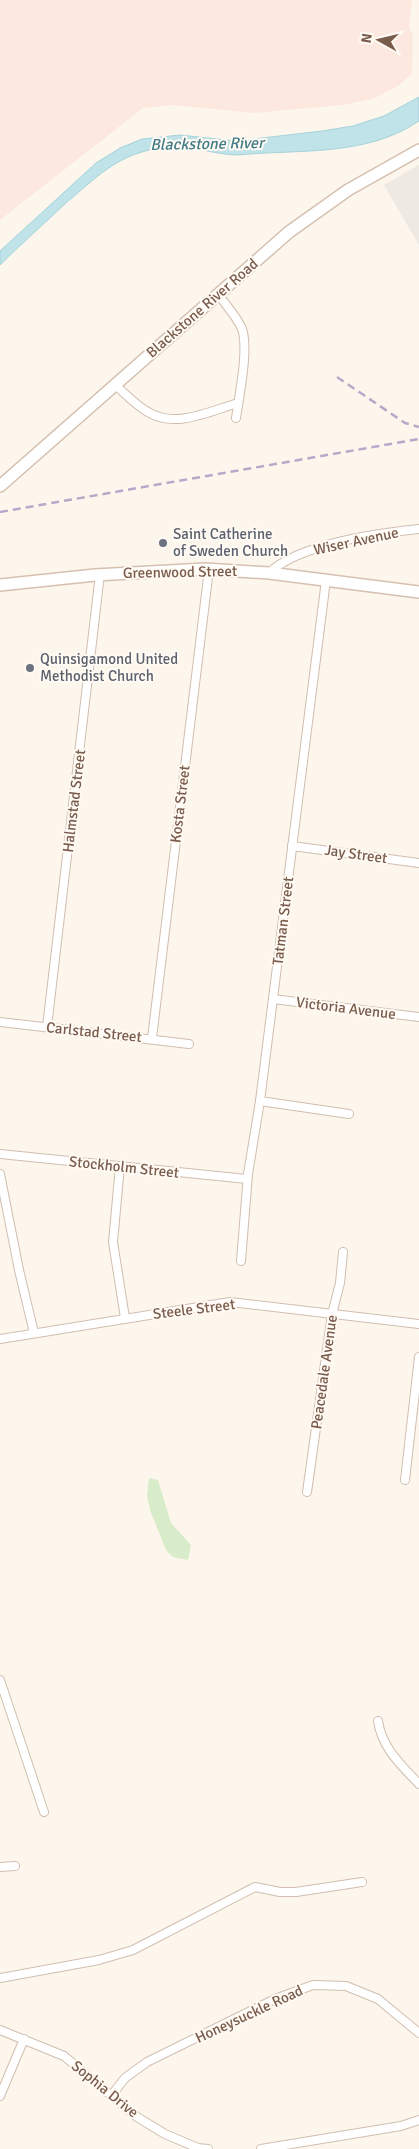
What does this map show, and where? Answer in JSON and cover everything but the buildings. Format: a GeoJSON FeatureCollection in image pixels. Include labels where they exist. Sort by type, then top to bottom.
{"type":"FeatureCollection","features":[{"type":"Feature","properties":{"kind":"main road","name":"Blackstone River Road"},"geometry":{"type":"LineString","coordinates":[[0,486],[285,236],[327,204],[364,180],[419,150]]}},
{"type":"Feature","properties":{"kind":"main road","name":"Greenwood Street"},"geometry":{"type":"LineString","coordinates":[[0,585],[100,574],[209,569],[269,573],[419,592]]}},
{"type":"Feature","properties":{"kind":"street"},"geometry":{"type":"LineString","coordinates":[[218,294],[240,325],[244,336],[244,354],[236,418]]}},
{"type":"Feature","properties":{"kind":"street"},"geometry":{"type":"LineString","coordinates":[[115,385],[143,409],[163,419],[186,418],[238,404]]}},
{"type":"Feature","properties":{"kind":"street","name":"Wiser Avenue"},"geometry":{"type":"LineString","coordinates":[[269,573],[277,566],[310,550],[374,535],[419,529]]}},
{"type":"Feature","properties":{"kind":"street","name":"Kosta Street"},"geometry":{"type":"LineString","coordinates":[[152,1038],[209,569]]}},
{"type":"Feature","properties":{"kind":"street","name":"Halmstad Street"},"geometry":{"type":"LineString","coordinates":[[47,1027],[100,574]]}},
{"type":"Feature","properties":{"kind":"street","name":"Tatman Street"},"geometry":{"type":"LineString","coordinates":[[241,1261],[247,1179],[260,1101],[326,580]]}},
{"type":"Feature","properties":{"kind":"street","name":"Jay Street"},"geometry":{"type":"LineString","coordinates":[[292,846],[419,863]]}},
{"type":"Feature","properties":{"kind":"street","name":"Victoria Avenue"},"geometry":{"type":"LineString","coordinates":[[273,999],[419,1017]]}},
{"type":"Feature","properties":{"kind":"street","name":"Carlstad Street"},"geometry":{"type":"LineString","coordinates":[[0,1022],[152,1038],[189,1044]]}},
{"type":"Feature","properties":{"kind":"street"},"geometry":{"type":"LineString","coordinates":[[260,1101],[349,1114]]}},
{"type":"Feature","properties":{"kind":"street","name":"Stockholm Street"},"geometry":{"type":"LineString","coordinates":[[0,1154],[247,1179]]}},
{"type":"Feature","properties":{"kind":"street"},"geometry":{"type":"LineString","coordinates":[[120,1166],[113,1242],[125,1318]]}},
{"type":"Feature","properties":{"kind":"street"},"geometry":{"type":"LineString","coordinates":[[0,1174],[19,1270],[34,1332]]}},
{"type":"Feature","properties":{"kind":"street","name":"Peacedale Avenue"},"geometry":{"type":"LineString","coordinates":[[307,1492],[332,1314],[340,1283],[343,1252]]}},
{"type":"Feature","properties":{"kind":"street","name":"Steele Street"},"geometry":{"type":"LineString","coordinates":[[0,1339],[34,1332],[230,1302],[419,1324]]}},
{"type":"Feature","properties":{"kind":"street"},"geometry":{"type":"LineString","coordinates":[[406,1480],[419,1356]]}},
{"type":"Feature","properties":{"kind":"street"},"geometry":{"type":"LineString","coordinates":[[0,1680],[2,1694],[44,1812]]}},
{"type":"Feature","properties":{"kind":"street"},"geometry":{"type":"LineString","coordinates":[[378,1721],[383,1742],[392,1755],[419,1784]]}},
{"type":"Feature","properties":{"kind":"street"},"geometry":{"type":"LineString","coordinates":[[0,1867],[16,1866]]}},
{"type":"Feature","properties":{"kind":"street"},"geometry":{"type":"LineString","coordinates":[[0,1978],[99,1960],[133,1950],[255,1887],[280,1892],[296,1892],[362,1882]]}},
{"type":"Feature","properties":{"kind":"street","name":"Honeysuckle Road"},"geometry":{"type":"LineString","coordinates":[[111,2096],[125,2078],[147,2062],[275,1999],[313,1985],[346,1986],[378,1999],[419,2033]]}},
{"type":"Feature","properties":{"kind":"street","name":"Sophia Drive"},"geometry":{"type":"LineString","coordinates":[[0,2030],[64,2056],[137,2117],[165,2134],[198,2148],[208,2149]]}},
{"type":"Feature","properties":{"kind":"street"},"geometry":{"type":"LineString","coordinates":[[0,2096],[24,2039]]}},
{"type":"Feature","properties":{"kind":"street"},"geometry":{"type":"LineString","coordinates":[[261,2149],[402,2126],[419,2120]]}},
{"type":"Feature","properties":{"kind":"shaded area"},"geometry":{"type":"Polygon","coordinates":[[[0,0],[412,0],[409,28],[413,35],[412,73],[398,86],[373,99],[343,105],[253,113],[173,105],[143,108],[0,220],[0,0]]]}},
{"type":"Feature","properties":{"kind":"shaded area"},"geometry":{"type":"Polygon","coordinates":[[[419,165],[419,245],[384,185],[419,165]]]}},
{"type":"Feature","properties":{"kind":"green space"},"geometry":{"type":"Polygon","coordinates":[[[149,1478],[158,1480],[171,1523],[191,1545],[188,1560],[173,1557],[166,1550],[150,1510],[147,1496],[149,1478]]]}},
{"type":"Feature","properties":{"kind":"water","name":"Blackstone River"},"geometry":{"type":"Polygon","coordinates":[[[419,97],[419,121],[399,133],[355,146],[238,155],[187,147],[169,147],[134,154],[121,160],[97,177],[67,202],[0,265],[0,251],[96,163],[120,148],[142,139],[180,135],[236,141],[322,131],[353,126],[384,116],[419,97]]]}},
{"type":"Feature","properties":{"kind":"railway"},"geometry":{"type":"LineString","coordinates":[[337,377],[405,423],[419,427]]}},
{"type":"Feature","properties":{"kind":"railway"},"geometry":{"type":"LineString","coordinates":[[0,512],[419,439]]}},
{"type":"Feature","properties":{"kind":"place","name":"Saint Catherine of Sweden Church"},"geometry":{"type":"Point","coordinates":[163,543]}},
{"type":"Feature","properties":{"kind":"place","name":"Quinsigamond United Methodist Church"},"geometry":{"type":"Point","coordinates":[30,668]}}]}
